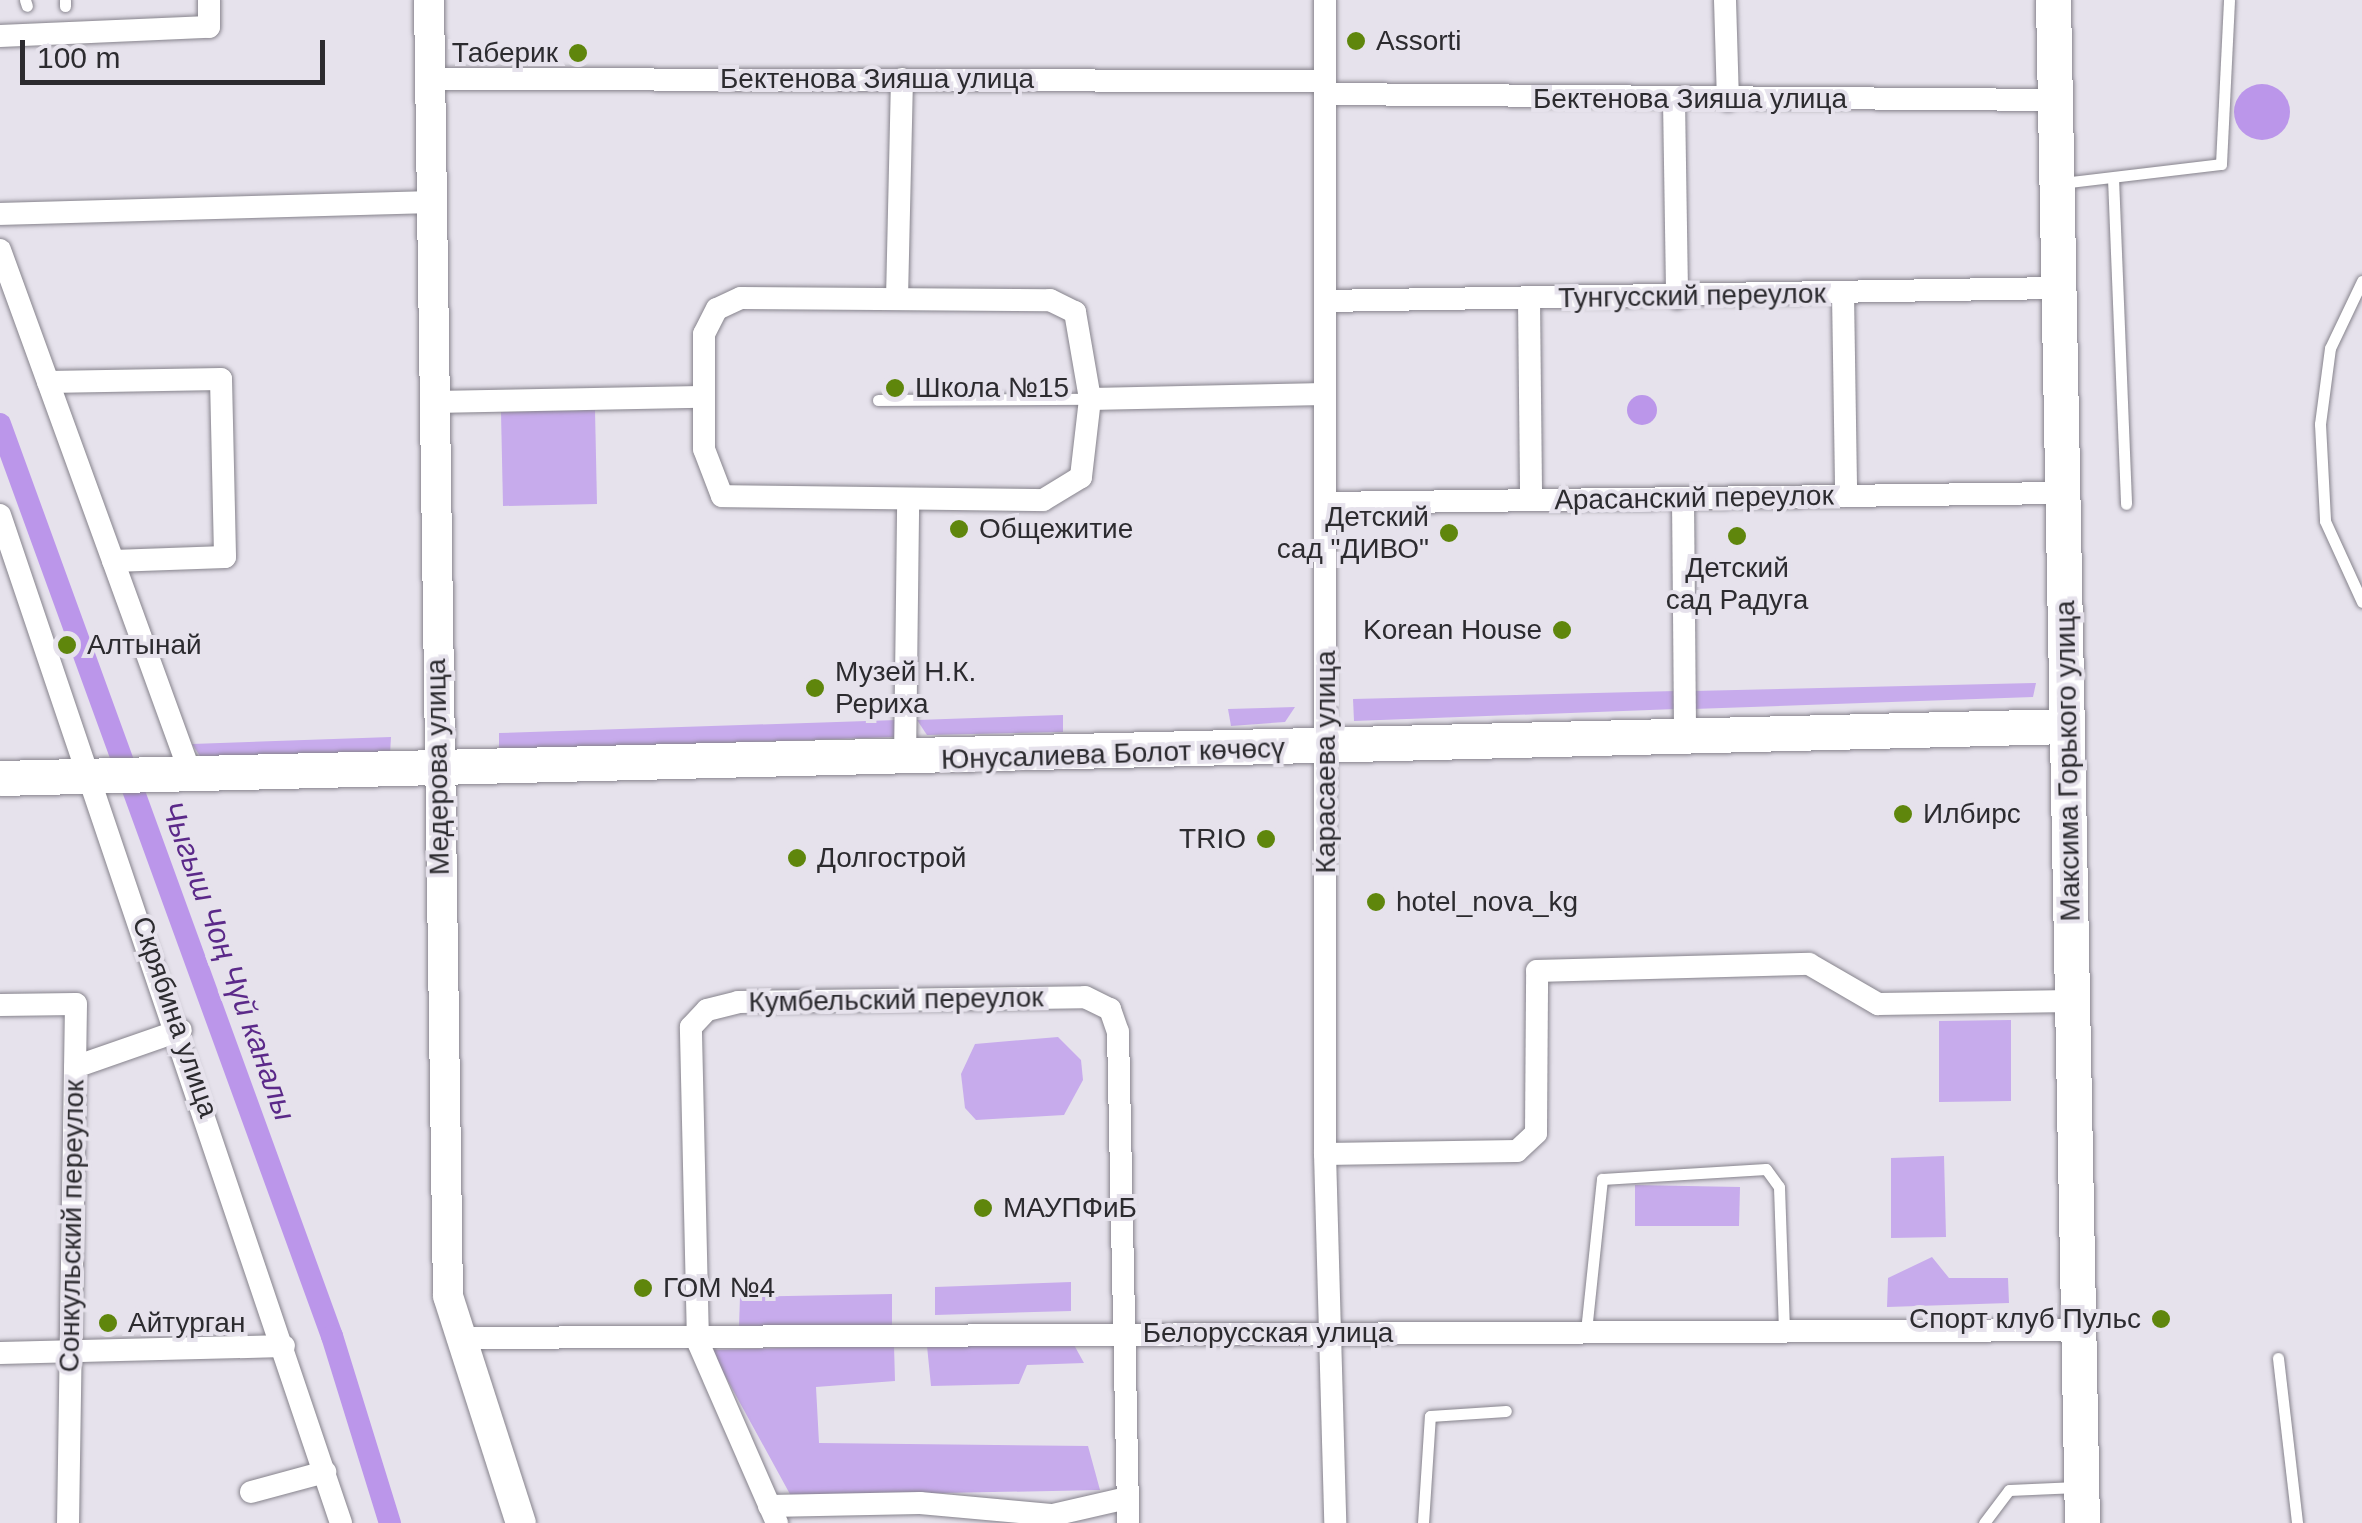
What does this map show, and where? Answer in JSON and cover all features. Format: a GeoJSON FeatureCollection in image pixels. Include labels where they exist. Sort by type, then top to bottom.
{"type":"FeatureCollection","features":[{"type":"Feature","properties":{"kind":"main road","name":"Медерова улица"},"geometry":{"type":"LineString","coordinates":[[429,0],[437,772],[448,1296],[458,1338],[520,1523]]}},
{"type":"Feature","properties":{"kind":"main road","name":"Максима Горького улица"},"geometry":{"type":"LineString","coordinates":[[2053,0],[2082,1523]]}},
{"type":"Feature","properties":{"kind":"main road","name":"Юнусалиева Болот көчөсү"},"geometry":{"type":"LineString","coordinates":[[90,776],[437,772],[1685,740],[2067,726]]}},
{"type":"Feature","properties":{"kind":"main road"},"geometry":{"type":"LineString","coordinates":[[0,778],[90,776]]}},
{"type":"Feature","properties":{"kind":"street"},"geometry":{"type":"LineString","coordinates":[[0,36],[209,28],[209,0]]}},
{"type":"Feature","properties":{"kind":"street","name":"Карасаева улица"},"geometry":{"type":"LineString","coordinates":[[1324,0],[1325,1154],[1335,1523]]}},
{"type":"Feature","properties":{"kind":"street"},"geometry":{"type":"LineString","coordinates":[[1725,0],[1728,100]]}},
{"type":"Feature","properties":{"kind":"street"},"geometry":{"type":"LineString","coordinates":[[897,298],[902,79]]}},
{"type":"Feature","properties":{"kind":"street","name":"Бектенова Зияша улица"},"geometry":{"type":"LineString","coordinates":[[430,80],[902,79],[1674,100],[2055,100]]}},
{"type":"Feature","properties":{"kind":"street"},"geometry":{"type":"LineString","coordinates":[[1674,100],[1677,298]]}},
{"type":"Feature","properties":{"kind":"street"},"geometry":{"type":"LineString","coordinates":[[0,214],[431,202]]}},
{"type":"Feature","properties":{"kind":"street"},"geometry":{"type":"LineString","coordinates":[[0,250],[113,561],[175,776]]}},
{"type":"Feature","properties":{"kind":"street","name":"Тунгусский переулок"},"geometry":{"type":"LineString","coordinates":[[1325,301],[1677,298],[2058,288]]}},
{"type":"Feature","properties":{"kind":"street"},"geometry":{"type":"LineString","coordinates":[[1842,294],[1846,496]]}},
{"type":"Feature","properties":{"kind":"street"},"geometry":{"type":"LineString","coordinates":[[741,298],[1050,300],[1075,312],[1090,399],[1088,451],[1067,493],[908,504],[722,496],[706,463],[702,397],[704,334],[717,308],[741,298]]}},
{"type":"Feature","properties":{"kind":"street"},"geometry":{"type":"LineString","coordinates":[[1530,299],[1531,500]]}},
{"type":"Feature","properties":{"kind":"street"},"geometry":{"type":"LineString","coordinates":[[48,382],[221,379],[225,558],[113,561]]}},
{"type":"Feature","properties":{"kind":"street"},"geometry":{"type":"LineString","coordinates":[[1090,399],[1325,394]]}},
{"type":"Feature","properties":{"kind":"street"},"geometry":{"type":"LineString","coordinates":[[433,402],[702,397]]}},
{"type":"Feature","properties":{"kind":"street","name":"Арасанский переулок"},"geometry":{"type":"LineString","coordinates":[[1326,503],[2062,493]]}},
{"type":"Feature","properties":{"kind":"street"},"geometry":{"type":"LineString","coordinates":[[1682,498],[1685,740]]}},
{"type":"Feature","properties":{"kind":"street"},"geometry":{"type":"LineString","coordinates":[[905,760],[908,504]]}},
{"type":"Feature","properties":{"kind":"street","name":"Скрябина улица"},"geometry":{"type":"LineString","coordinates":[[0,515],[5,543],[181,1030],[341,1523]]}},
{"type":"Feature","properties":{"kind":"street"},"geometry":{"type":"LineString","coordinates":[[1325,1154],[1517,1151],[1536,1133],[1537,971],[1809,964],[1878,1004],[2072,1000]]}},
{"type":"Feature","properties":{"kind":"street","name":"Кумбельский переулок"},"geometry":{"type":"LineString","coordinates":[[1128,1498],[1053,1516],[920,1503],[773,1514],[698,1342],[691,1027],[707,1010],[738,1002],[1085,997],[1110,1009],[1128,1498],[1128,1523]]}},
{"type":"Feature","properties":{"kind":"street","name":"Сонкульский переулок"},"geometry":{"type":"LineString","coordinates":[[0,1005],[76,1004],[68,1523]]}},
{"type":"Feature","properties":{"kind":"street"},"geometry":{"type":"LineString","coordinates":[[75,1067],[181,1030]]}},
{"type":"Feature","properties":{"kind":"street","name":"Белорусская улица"},"geometry":{"type":"LineString","coordinates":[[458,1338],[698,1342],[1122,1333],[2078,1330]]}},
{"type":"Feature","properties":{"kind":"street"},"geometry":{"type":"LineString","coordinates":[[0,1352],[284,1346]]}},
{"type":"Feature","properties":{"kind":"street"},"geometry":{"type":"LineString","coordinates":[[251,1492],[324,1472]]}},
{"type":"Feature","properties":{"kind":"lane"},"geometry":{"type":"LineString","coordinates":[[2056,183],[2220,164],[2228,0]]}},
{"type":"Feature","properties":{"kind":"lane"},"geometry":{"type":"LineString","coordinates":[[2113,178],[2126,504]]}},
{"type":"Feature","properties":{"kind":"lane"},"geometry":{"type":"LineString","coordinates":[[2362,281],[2330,348],[2320,424],[2325,522],[2362,602]]}},
{"type":"Feature","properties":{"kind":"lane"},"geometry":{"type":"LineString","coordinates":[[878,400],[1090,399]]}},
{"type":"Feature","properties":{"kind":"lane"},"geometry":{"type":"LineString","coordinates":[[1586,1331],[1602,1179],[1766,1169],[1779,1187],[1784,1329]]}},
{"type":"Feature","properties":{"kind":"lane"},"geometry":{"type":"LineString","coordinates":[[2278,1358],[2296,1523]]}},
{"type":"Feature","properties":{"kind":"lane"},"geometry":{"type":"LineString","coordinates":[[1423,1523],[1430,1416],[1506,1411]]}},
{"type":"Feature","properties":{"kind":"lane"},"geometry":{"type":"LineString","coordinates":[[1984,1523],[2009,1490],[2082,1486]]}},
{"type":"Feature","properties":{"kind":"shaded area"},"geometry":{"type":"Polygon","coordinates":[[[2262,84],[2282,92],[2290,112],[2282,132],[2262,140],[2242,132],[2234,112],[2242,92],[2262,84]]]}},
{"type":"Feature","properties":{"kind":"shaded area"},"geometry":{"type":"Polygon","coordinates":[[[1642,395],[1653,399],[1657,410],[1653,421],[1642,425],[1631,421],[1627,410],[1631,399],[1642,395]]]}},
{"type":"Feature","properties":{"kind":"shaded area"},"geometry":{"type":"Polygon","coordinates":[[[595,410],[597,504],[503,506],[501,412],[595,410]]]}},
{"type":"Feature","properties":{"kind":"shaded area"},"geometry":{"type":"Polygon","coordinates":[[[2036,683],[2033,697],[1693,709],[1693,691],[2036,683]]]}},
{"type":"Feature","properties":{"kind":"shaded area"},"geometry":{"type":"Polygon","coordinates":[[[1676,691],[1676,709],[1354,721],[1353,699],[1676,691]]]}},
{"type":"Feature","properties":{"kind":"shaded area"},"geometry":{"type":"Polygon","coordinates":[[[1295,707],[1285,722],[1231,726],[1228,709],[1295,707]]]}},
{"type":"Feature","properties":{"kind":"shaded area"},"geometry":{"type":"Polygon","coordinates":[[[1063,715],[1063,732],[927,735],[917,720],[1063,715]]]}},
{"type":"Feature","properties":{"kind":"shaded area"},"geometry":{"type":"Polygon","coordinates":[[[897,720],[894,737],[499,751],[499,733],[897,720]]]}},
{"type":"Feature","properties":{"kind":"shaded area"},"geometry":{"type":"Polygon","coordinates":[[[391,737],[390,754],[202,759],[192,744],[391,737]]]}},
{"type":"Feature","properties":{"kind":"shaded area"},"geometry":{"type":"Polygon","coordinates":[[[2011,1020],[2011,1101],[1939,1102],[1939,1021],[2011,1020]]]}},
{"type":"Feature","properties":{"kind":"shaded area"},"geometry":{"type":"Polygon","coordinates":[[[1058,1037],[1081,1060],[1083,1080],[1064,1115],[976,1120],[965,1108],[961,1074],[975,1044],[1058,1037]]]}},
{"type":"Feature","properties":{"kind":"shaded area"},"geometry":{"type":"Polygon","coordinates":[[[1944,1156],[1946,1237],[1891,1238],[1891,1158],[1944,1156]]]}},
{"type":"Feature","properties":{"kind":"shaded area"},"geometry":{"type":"Polygon","coordinates":[[[1635,1185],[1740,1187],[1739,1226],[1635,1226],[1635,1185]]]}},
{"type":"Feature","properties":{"kind":"shaded area"},"geometry":{"type":"Polygon","coordinates":[[[1932,1257],[1949,1278],[2008,1278],[2009,1303],[1887,1307],[1888,1278],[1932,1257]]]}},
{"type":"Feature","properties":{"kind":"shaded area"},"geometry":{"type":"Polygon","coordinates":[[[1071,1282],[1071,1311],[935,1315],[935,1287],[1071,1282]]]}},
{"type":"Feature","properties":{"kind":"shaded area"},"geometry":{"type":"Polygon","coordinates":[[[892,1294],[892,1325],[739,1327],[740,1297],[892,1294]]]}},
{"type":"Feature","properties":{"kind":"shaded area"},"geometry":{"type":"Polygon","coordinates":[[[1073,1343],[1084,1363],[1027,1365],[1019,1384],[931,1386],[927,1346],[1073,1343]]]}},
{"type":"Feature","properties":{"kind":"shaded area"},"geometry":{"type":"Polygon","coordinates":[[[894,1345],[895,1381],[816,1387],[819,1443],[1088,1446],[1100,1490],[791,1496],[711,1350],[894,1345]]]}},
{"type":"Feature","properties":{"kind":"waterway","name":"Чыгыш Чоң Чүй каналы"},"geometry":{"type":"LineString","coordinates":[[0,424],[332,1336],[390,1523]]}},
{"type":"Feature","properties":{"kind":"place","name":"Assorti"},"geometry":{"type":"Point","coordinates":[1356,41]}},
{"type":"Feature","properties":{"kind":"place","name":"Таберик"},"geometry":{"type":"Point","coordinates":[578,53]}},
{"type":"Feature","properties":{"kind":"place","name":"Школа №15"},"geometry":{"type":"Point","coordinates":[895,388]}},
{"type":"Feature","properties":{"kind":"place","name":"Общежитие"},"geometry":{"type":"Point","coordinates":[959,529]}},
{"type":"Feature","properties":{"kind":"place","name":"Детский сад \"ДИВО\""},"geometry":{"type":"Point","coordinates":[1449,533]}},
{"type":"Feature","properties":{"kind":"place","name":"Детский сад Радуга"},"geometry":{"type":"Point","coordinates":[1737,536]}},
{"type":"Feature","properties":{"kind":"place","name":"Korean House"},"geometry":{"type":"Point","coordinates":[1562,630]}},
{"type":"Feature","properties":{"kind":"place","name":"Алтынай"},"geometry":{"type":"Point","coordinates":[67,645]}},
{"type":"Feature","properties":{"kind":"place","name":"Музей Н.К. Рериха"},"geometry":{"type":"Point","coordinates":[815,688]}},
{"type":"Feature","properties":{"kind":"place","name":"Илбирс"},"geometry":{"type":"Point","coordinates":[1903,814]}},
{"type":"Feature","properties":{"kind":"place","name":"TRIO"},"geometry":{"type":"Point","coordinates":[1266,839]}},
{"type":"Feature","properties":{"kind":"place","name":"Долгострой"},"geometry":{"type":"Point","coordinates":[797,858]}},
{"type":"Feature","properties":{"kind":"place","name":"hotel_nova_kg"},"geometry":{"type":"Point","coordinates":[1376,902]}},
{"type":"Feature","properties":{"kind":"place","name":"МАУПФиБ"},"geometry":{"type":"Point","coordinates":[983,1208]}},
{"type":"Feature","properties":{"kind":"place","name":"ГОМ №4"},"geometry":{"type":"Point","coordinates":[643,1288]}},
{"type":"Feature","properties":{"kind":"place","name":"Спорт клуб Пульс"},"geometry":{"type":"Point","coordinates":[2161,1319]}},
{"type":"Feature","properties":{"kind":"place","name":"Айтурган"},"geometry":{"type":"Point","coordinates":[108,1323]}}]}
